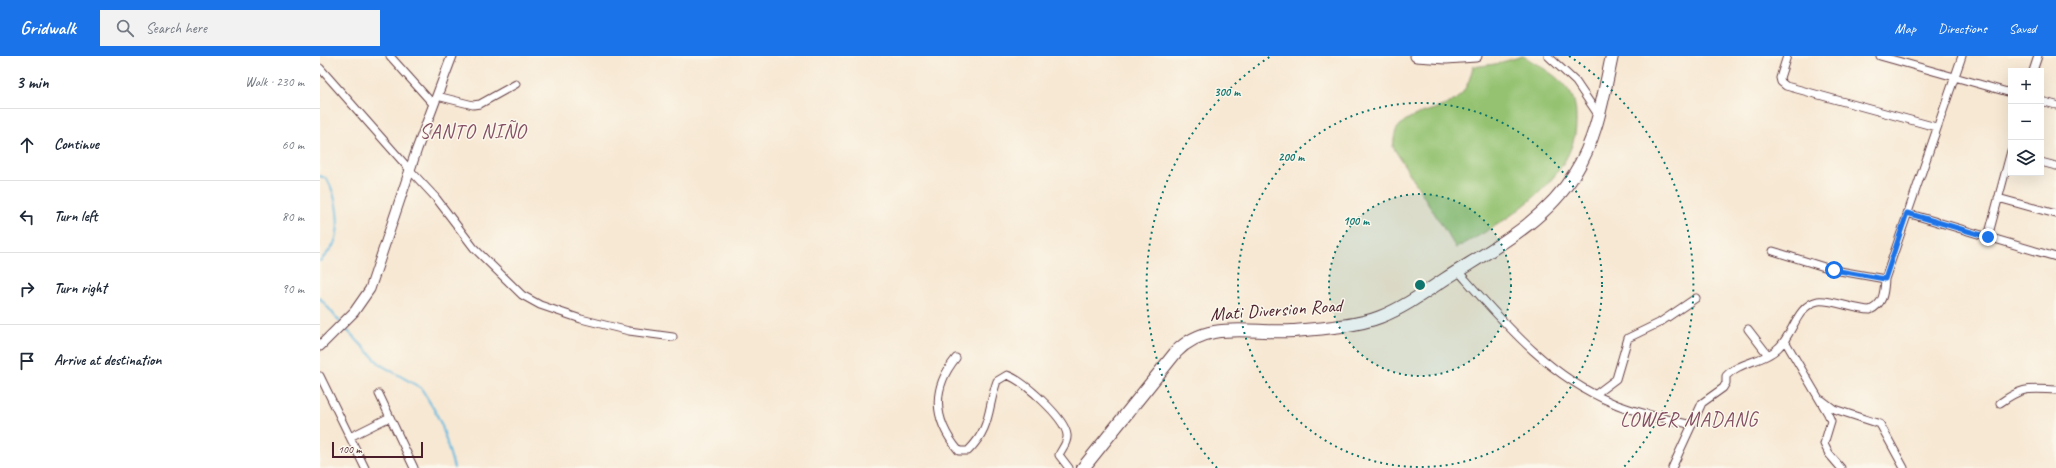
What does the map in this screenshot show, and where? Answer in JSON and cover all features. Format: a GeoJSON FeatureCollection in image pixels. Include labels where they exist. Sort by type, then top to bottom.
{"type":"FeatureCollection","features":[{"type":"Feature","properties":{"kind":"highway","name":"Mati Diversion Road"},"geometry":{"type":"LineString","coordinates":[[1083,468],[1176,352],[1189,340],[1200,334],[1221,330],[1294,331],[1378,318],[1404,306],[1530,223],[1558,197],[1569,184],[1584,157],[1595,134],[1612,56]]}},
{"type":"Feature","properties":{"kind":"main road"},"geometry":{"type":"LineString","coordinates":[[1416,56],[1476,56]]}},
{"type":"Feature","properties":{"kind":"street"},"geometry":{"type":"LineString","coordinates":[[390,56],[435,100],[473,105],[480,104],[516,84]]}},
{"type":"Feature","properties":{"kind":"street"},"geometry":{"type":"LineString","coordinates":[[320,346],[347,320],[363,301],[370,288],[410,170],[452,56]]}},
{"type":"Feature","properties":{"kind":"street"},"geometry":{"type":"LineString","coordinates":[[1548,56],[1576,82],[1599,116]]}},
{"type":"Feature","properties":{"kind":"street"},"geometry":{"type":"LineString","coordinates":[[1787,56],[1780,78],[1781,82],[1786,86],[1936,128]]}},
{"type":"Feature","properties":{"kind":"street"},"geometry":{"type":"LineString","coordinates":[[1880,56],[2008,92]]}},
{"type":"Feature","properties":{"kind":"street"},"geometry":{"type":"LineString","coordinates":[[1672,468],[1702,403],[1723,388],[1726,383],[1726,376],[1732,370],[1768,355],[1778,348],[1785,341],[1795,322],[1808,307],[1820,301],[1861,310],[1870,310],[1875,308],[1883,299],[1885,279],[1962,56]]}},
{"type":"Feature","properties":{"kind":"street"},"geometry":{"type":"LineString","coordinates":[[2034,68],[2038,56]]}},
{"type":"Feature","properties":{"kind":"street"},"geometry":{"type":"LineString","coordinates":[[320,68],[436,198],[474,248],[522,295],[540,305],[581,319],[629,331],[673,338]]}},
{"type":"Feature","properties":{"kind":"street"},"geometry":{"type":"LineString","coordinates":[[2044,102],[2056,105]]}},
{"type":"Feature","properties":{"kind":"street"},"geometry":{"type":"LineString","coordinates":[[1988,237],[2008,163]]}},
{"type":"Feature","properties":{"kind":"street"},"geometry":{"type":"LineString","coordinates":[[2044,163],[2056,166]]}},
{"type":"Feature","properties":{"kind":"street"},"geometry":{"type":"LineString","coordinates":[[1998,198],[2056,214]]}},
{"type":"Feature","properties":{"kind":"street"},"geometry":{"type":"LineString","coordinates":[[1907,213],[2056,256]]}},
{"type":"Feature","properties":{"kind":"street"},"geometry":{"type":"LineString","coordinates":[[1772,251],[1834,270],[1885,279]]}},
{"type":"Feature","properties":{"kind":"street"},"geometry":{"type":"LineString","coordinates":[[1458,271],[1508,328],[1543,361],[1576,384],[1613,403],[1692,425]]}},
{"type":"Feature","properties":{"kind":"street"},"geometry":{"type":"LineString","coordinates":[[1596,394],[1616,379],[1628,338],[1659,323],[1696,298]]}},
{"type":"Feature","properties":{"kind":"street"},"geometry":{"type":"LineString","coordinates":[[1748,329],[1768,355]]}},
{"type":"Feature","properties":{"kind":"street"},"geometry":{"type":"LineString","coordinates":[[1785,341],[1820,398],[1831,421],[1824,444],[1829,454],[1841,468]]}},
{"type":"Feature","properties":{"kind":"street"},"geometry":{"type":"LineString","coordinates":[[956,358],[943,376],[938,409],[945,429],[959,450],[968,451],[981,435],[987,424],[997,381],[1007,375],[1023,382],[1041,398],[1066,431],[1066,442],[1060,455],[1069,468]]}},
{"type":"Feature","properties":{"kind":"street"},"geometry":{"type":"LineString","coordinates":[[320,376],[365,468]]}},
{"type":"Feature","properties":{"kind":"street"},"geometry":{"type":"LineString","coordinates":[[2000,403],[2014,392],[2034,388],[2056,390]]}},
{"type":"Feature","properties":{"kind":"street"},"geometry":{"type":"LineString","coordinates":[[379,394],[414,468]]}},
{"type":"Feature","properties":{"kind":"street"},"geometry":{"type":"LineString","coordinates":[[1820,398],[1834,409],[1880,424],[1904,468]]}},
{"type":"Feature","properties":{"kind":"street"},"geometry":{"type":"LineString","coordinates":[[350,437],[390,417]]}},
{"type":"Feature","properties":{"kind":"green space"},"geometry":{"type":"Polygon","coordinates":[[[1523,56],[1556,77],[1571,94],[1576,112],[1574,140],[1565,160],[1552,179],[1535,196],[1495,226],[1456,248],[1393,147],[1395,133],[1404,121],[1423,112],[1444,106],[1461,95],[1468,83],[1473,67],[1495,64],[1523,56]]]}},
{"type":"Feature","properties":{"kind":"waterway"},"geometry":{"type":"LineString","coordinates":[[320,176],[327,179],[330,185],[335,201],[338,219],[338,228],[334,244],[330,251],[320,261]]}},
{"type":"Feature","properties":{"kind":"waterway"},"geometry":{"type":"LineString","coordinates":[[320,298],[340,322]]}},
{"type":"Feature","properties":{"kind":"waterway"},"geometry":{"type":"LineString","coordinates":[[344,327],[381,365],[421,388],[442,426],[454,468]]}},
{"type":"Feature","properties":{"kind":"district","name":"SANTO NIÑO"},"geometry":{"type":"Point","coordinates":[473,131]}},
{"type":"Feature","properties":{"kind":"district","name":"LOWER MADANG"},"geometry":{"type":"Point","coordinates":[1689,419]}},
{"type":"Feature","properties":{"kind":"route"},"geometry":{"type":"LineString","coordinates":[[1834,270],[1885,279],[1907,213],[1988,237]]}}]}
